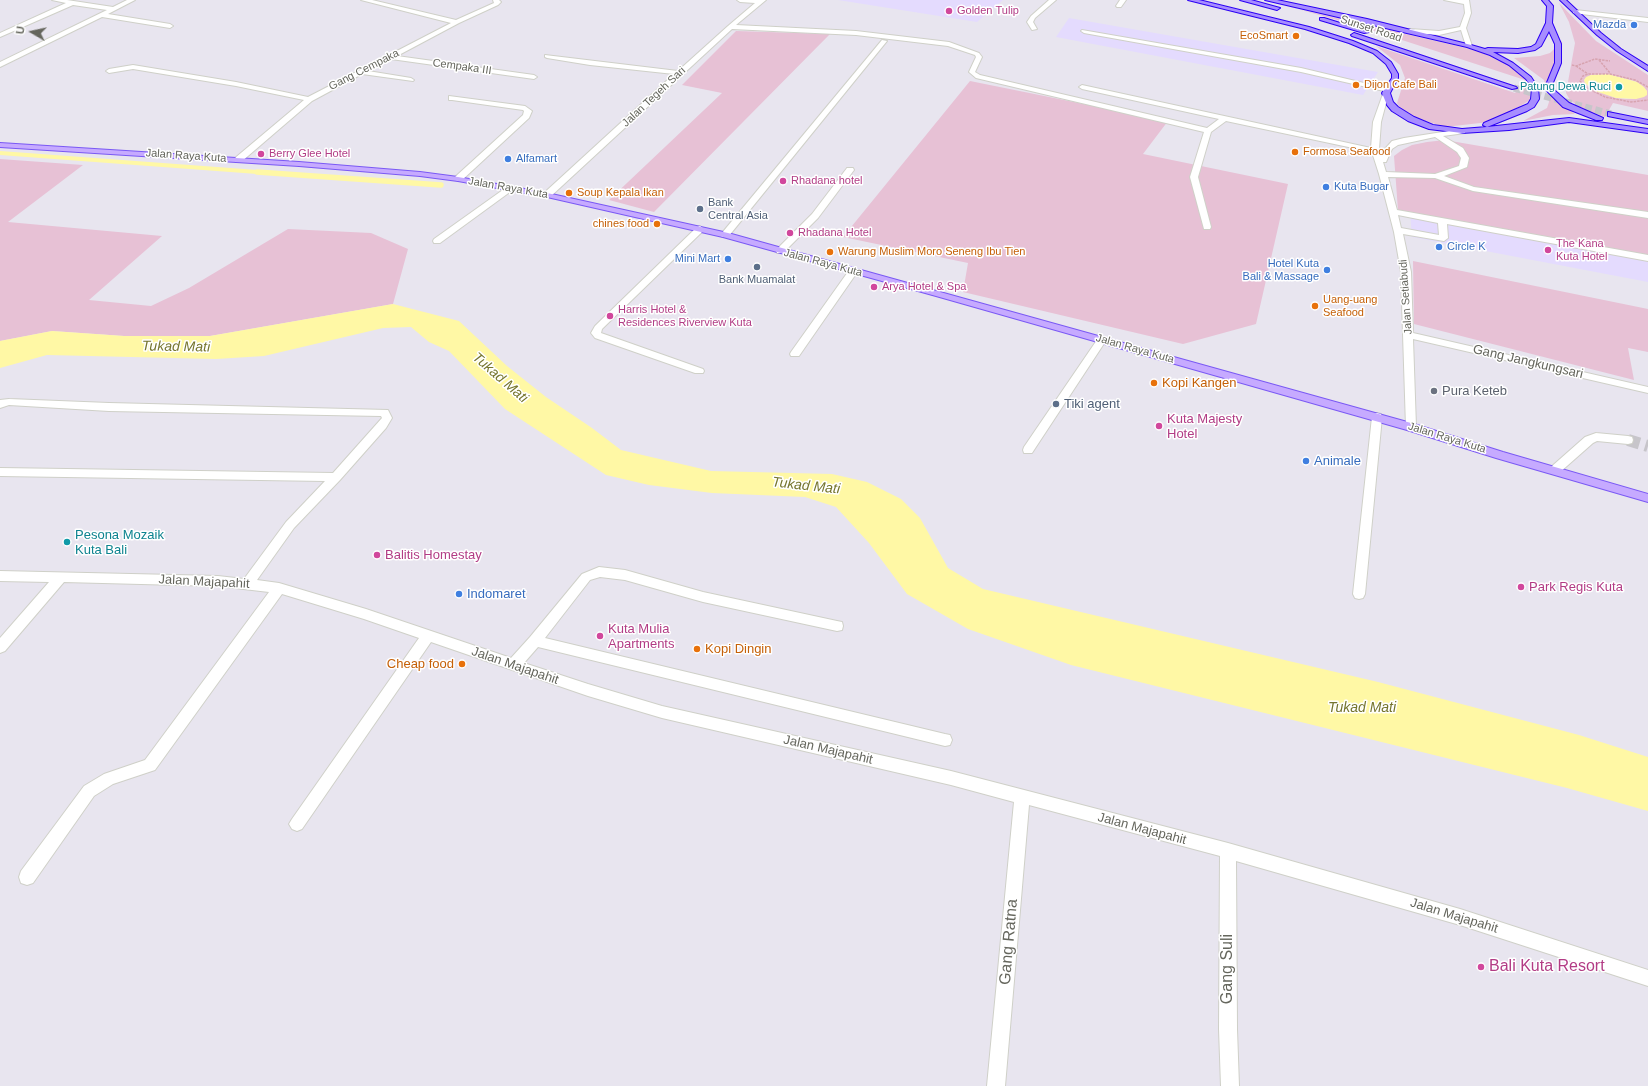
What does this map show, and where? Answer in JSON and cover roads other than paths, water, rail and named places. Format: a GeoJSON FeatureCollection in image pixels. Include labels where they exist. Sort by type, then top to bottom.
{"type":"FeatureCollection","features":[{"type":"Feature","properties":{"kind":"highway"},"geometry":{"type":"LineString","coordinates":[[1191,0],[1307,28],[1351,42],[1375,52],[1389,63],[1395,74],[1395,78],[1387,91],[1390,103],[1395,109],[1411,119],[1432,127],[1462,131],[1509,128],[1569,120],[1648,131]]}},
{"type":"Feature","properties":{"kind":"highway","name":"Sunset Road"},"geometry":{"type":"LineString","coordinates":[[1218,0],[1331,28],[1514,88]]}},
{"type":"Feature","properties":{"kind":"highway","name":"Sunset Road"},"geometry":{"type":"LineString","coordinates":[[1243,0],[1350,27],[1520,83]]}},
{"type":"Feature","properties":{"kind":"highway"},"geometry":{"type":"LineString","coordinates":[[1268,0],[1410,31],[1480,49],[1521,71],[1532,83],[1535,94],[1531,105],[1479,129]]}},
{"type":"Feature","properties":{"kind":"highway"},"geometry":{"type":"LineString","coordinates":[[1480,49],[1518,51],[1533,49],[1539,45],[1549,23],[1550,6],[1545,0]]}},
{"type":"Feature","properties":{"kind":"highway"},"geometry":{"type":"LineString","coordinates":[[1563,0],[1619,50],[1648,69]]}},
{"type":"Feature","properties":{"kind":"highway"},"geometry":{"type":"LineString","coordinates":[[1549,23],[1558,44],[1558,62],[1549,85],[1553,95],[1578,111],[1648,131]]}},
{"type":"Feature","properties":{"kind":"highway"},"geometry":{"type":"LineString","coordinates":[[1611,114],[1648,122]]}},
{"type":"Feature","properties":{"kind":"main road","name":"Jalan Raya Kuta"},"geometry":{"type":"LineString","coordinates":[[0,144],[378,170],[458,179],[547,195],[700,229],[1102,339],[1378,417],[1648,498]]}},
{"type":"Feature","properties":{"kind":"street"},"geometry":{"type":"LineString","coordinates":[[55,0],[113,9]]}},
{"type":"Feature","properties":{"kind":"street"},"geometry":{"type":"LineString","coordinates":[[0,65],[132,0]]}},
{"type":"Feature","properties":{"kind":"street"},"geometry":{"type":"LineString","coordinates":[[364,0],[457,22]]}},
{"type":"Feature","properties":{"kind":"street","name":"Gang Cempaka"},"geometry":{"type":"LineString","coordinates":[[238,160],[309,99],[457,22],[496,4],[498,2],[496,0]]}},
{"type":"Feature","properties":{"kind":"street"},"geometry":{"type":"LineString","coordinates":[[740,0],[761,1]]}},
{"type":"Feature","properties":{"kind":"street"},"geometry":{"type":"LineString","coordinates":[[1034,29],[1030,22],[1033,17],[1054,0]]}},
{"type":"Feature","properties":{"kind":"street"},"geometry":{"type":"LineString","coordinates":[[1119,6],[1124,0]]}},
{"type":"Feature","properties":{"kind":"street"},"geometry":{"type":"LineString","coordinates":[[1448,0],[1466,1],[1467,18],[1463,28],[1469,46]]}},
{"type":"Feature","properties":{"kind":"street","name":"Jalan Tegeh Sari"},"geometry":{"type":"LineString","coordinates":[[547,195],[730,27],[761,1]]}},
{"type":"Feature","properties":{"kind":"street"},"geometry":{"type":"LineString","coordinates":[[0,35],[72,3]]}},
{"type":"Feature","properties":{"kind":"street"},"geometry":{"type":"LineString","coordinates":[[1575,12],[1648,20]]}},
{"type":"Feature","properties":{"kind":"street"},"geometry":{"type":"LineString","coordinates":[[102,15],[170,26]]}},
{"type":"Feature","properties":{"kind":"street"},"geometry":{"type":"LineString","coordinates":[[730,27],[856,33],[949,44],[977,54],[979,57],[972,72],[978,77],[1208,131]]}},
{"type":"Feature","properties":{"kind":"street"},"geometry":{"type":"LineString","coordinates":[[1410,31],[1439,33],[1463,28]]}},
{"type":"Feature","properties":{"kind":"street"},"geometry":{"type":"LineString","coordinates":[[1084,31],[1301,70],[1387,91]]}},
{"type":"Feature","properties":{"kind":"street"},"geometry":{"type":"LineString","coordinates":[[725,236],[884,41]]}},
{"type":"Feature","properties":{"kind":"street"},"geometry":{"type":"LineString","coordinates":[[547,56],[590,63],[680,73]]}},
{"type":"Feature","properties":{"kind":"street","name":"Cempaka III"},"geometry":{"type":"LineString","coordinates":[[390,57],[534,77]]}},
{"type":"Feature","properties":{"kind":"street"},"geometry":{"type":"LineString","coordinates":[[109,71],[125,67],[139,68],[236,84],[309,99]]}},
{"type":"Feature","properties":{"kind":"street"},"geometry":{"type":"LineString","coordinates":[[360,72],[411,80]]}},
{"type":"Feature","properties":{"kind":"street"},"geometry":{"type":"LineString","coordinates":[[1082,87],[1385,153],[1395,143],[1404,140],[1462,131]]}},
{"type":"Feature","properties":{"kind":"street","name":"Jalan Setiabudi"},"geometry":{"type":"LineString","coordinates":[[1387,91],[1377,122],[1375,151],[1398,230],[1406,272],[1411,427]]}},
{"type":"Feature","properties":{"kind":"street"},"geometry":{"type":"LineString","coordinates":[[452,98],[525,108],[528,111],[526,116],[458,179]]}},
{"type":"Feature","properties":{"kind":"street"},"geometry":{"type":"LineString","coordinates":[[1207,227],[1194,178],[1208,131],[1225,118]]}},
{"type":"Feature","properties":{"kind":"street"},"geometry":{"type":"LineString","coordinates":[[1436,135],[1460,150],[1465,158],[1463,167],[1436,176]]}},
{"type":"Feature","properties":{"kind":"street","name":"Jalan Setiabudi"},"geometry":{"type":"LineString","coordinates":[[1382,172],[1385,153]]}},
{"type":"Feature","properties":{"kind":"street"},"geometry":{"type":"LineString","coordinates":[[780,251],[798,235],[815,216],[850,170]]}},
{"type":"Feature","properties":{"kind":"street"},"geometry":{"type":"LineString","coordinates":[[1382,172],[1436,176],[1473,189],[1648,215]]}},
{"type":"Feature","properties":{"kind":"street"},"geometry":{"type":"LineString","coordinates":[[437,241],[510,189]]}},
{"type":"Feature","properties":{"kind":"street"},"geometry":{"type":"LineString","coordinates":[[1393,212],[1648,258]]}},
{"type":"Feature","properties":{"kind":"street"},"geometry":{"type":"LineString","coordinates":[[1398,230],[1444,238],[1442,220]]}},
{"type":"Feature","properties":{"kind":"street"},"geometry":{"type":"LineString","coordinates":[[699,371],[598,336],[596,333],[598,328],[700,229]]}},
{"type":"Feature","properties":{"kind":"street"},"geometry":{"type":"LineString","coordinates":[[795,354],[853,271]]}},
{"type":"Feature","properties":{"kind":"street","name":"Gang Jangkungsari"},"geometry":{"type":"LineString","coordinates":[[1409,335],[1648,390]]}},
{"type":"Feature","properties":{"kind":"street"},"geometry":{"type":"LineString","coordinates":[[1028,450],[1102,339]]}},
{"type":"Feature","properties":{"kind":"street"},"geometry":{"type":"LineString","coordinates":[[0,404],[9,402],[109,407],[384,413],[386,416],[385,421],[336,477],[290,526],[248,583]]}},
{"type":"Feature","properties":{"kind":"street"},"geometry":{"type":"LineString","coordinates":[[1359,594],[1378,417]]}},
{"type":"Feature","properties":{"kind":"street"},"geometry":{"type":"LineString","coordinates":[[1555,470],[1589,440],[1596,437],[1628,440]]}},
{"type":"Feature","properties":{"kind":"street"},"geometry":{"type":"LineString","coordinates":[[0,472],[336,477]]}},
{"type":"Feature","properties":{"kind":"street"},"geometry":{"type":"LineString","coordinates":[[513,665],[535,641],[586,576],[599,572],[625,575],[703,597],[837,626]]}},
{"type":"Feature","properties":{"kind":"street","name":"Jalan Majapahit"},"geometry":{"type":"LineString","coordinates":[[0,576],[248,583],[279,588],[366,614],[588,690],[662,712],[951,778],[1228,851],[1460,917],[1648,978]]}},
{"type":"Feature","properties":{"kind":"street"},"geometry":{"type":"LineString","coordinates":[[0,647],[61,577]]}},
{"type":"Feature","properties":{"kind":"street"},"geometry":{"type":"LineString","coordinates":[[27,877],[89,791],[109,779],[150,766],[279,588]]}},
{"type":"Feature","properties":{"kind":"street"},"geometry":{"type":"LineString","coordinates":[[297,824],[428,636]]}},
{"type":"Feature","properties":{"kind":"street"},"geometry":{"type":"LineString","coordinates":[[535,641],[945,740]]}},
{"type":"Feature","properties":{"kind":"street","name":"Gang Ratna"},"geometry":{"type":"LineString","coordinates":[[996,1086],[1022,797]]}},
{"type":"Feature","properties":{"kind":"street","name":"Gang Suli"},"geometry":{"type":"LineString","coordinates":[[1228,851],[1228,1029],[1230,1086]]}},
{"type":"Feature","properties":{"kind":"water"},"geometry":{"type":"Polygon","coordinates":[[[1608,74],[1637,82],[1644,87],[1647,91],[1647,95],[1636,99],[1616,98],[1595,91],[1585,83],[1584,80],[1586,77],[1591,75],[1608,74]]]}},
{"type":"Feature","properties":{"kind":"water","name":"Tukad Mati"},"geometry":{"type":"Polygon","coordinates":[[[393,304],[459,321],[507,366],[546,397],[592,428],[621,450],[711,471],[832,474],[867,482],[901,499],[920,518],[948,568],[983,589],[1378,682],[1579,735],[1648,757],[1648,811],[1567,788],[1071,665],[968,629],[907,594],[869,543],[836,507],[805,497],[712,493],[649,485],[606,475],[505,409],[449,351],[429,342],[411,327],[383,328],[264,356],[216,359],[47,355],[0,368],[0,341],[52,331],[124,336],[210,336],[393,304]]]}},
{"type":"Feature","properties":{"kind":"waterway"},"geometry":{"type":"LineString","coordinates":[[0,153],[268,173]]}},
{"type":"Feature","properties":{"kind":"waterway"},"geometry":{"type":"LineString","coordinates":[[257,172],[268,173]]}},
{"type":"Feature","properties":{"kind":"waterway"},"geometry":{"type":"LineString","coordinates":[[268,173],[441,185]]}},
{"type":"Feature","properties":{"kind":"tunnel"},"geometry":{"type":"LineString","coordinates":[[1514,88],[1611,114]]}},
{"type":"Feature","properties":{"kind":"tunnel"},"geometry":{"type":"LineString","coordinates":[[1628,440],[1648,446]]}},
{"type":"Feature","properties":{"kind":"place","name":"Golden Tulip"},"geometry":{"type":"Point","coordinates":[949,11]}},
{"type":"Feature","properties":{"kind":"place","name":"Mazda"},"geometry":{"type":"Point","coordinates":[1634,25]}},
{"type":"Feature","properties":{"kind":"place","name":"EcoSmart"},"geometry":{"type":"Point","coordinates":[1296,36]}},
{"type":"Feature","properties":{"kind":"place","name":"Dijon Cafe Bali"},"geometry":{"type":"Point","coordinates":[1356,85]}},
{"type":"Feature","properties":{"kind":"place","name":"Patung Dewa Ruci"},"geometry":{"type":"Point","coordinates":[1619,87]}},
{"type":"Feature","properties":{"kind":"place","name":"Formosa Seafood"},"geometry":{"type":"Point","coordinates":[1295,152]}},
{"type":"Feature","properties":{"kind":"place","name":"Berry Glee Hotel"},"geometry":{"type":"Point","coordinates":[261,154]}},
{"type":"Feature","properties":{"kind":"place","name":"Alfamart"},"geometry":{"type":"Point","coordinates":[508,159]}},
{"type":"Feature","properties":{"kind":"place","name":"Rhadana hotel"},"geometry":{"type":"Point","coordinates":[783,181]}},
{"type":"Feature","properties":{"kind":"place","name":"Kuta Bugar"},"geometry":{"type":"Point","coordinates":[1326,187]}},
{"type":"Feature","properties":{"kind":"place","name":"Soup Kepala Ikan"},"geometry":{"type":"Point","coordinates":[569,193]}},
{"type":"Feature","properties":{"kind":"place","name":"Bank Central Asia"},"geometry":{"type":"Point","coordinates":[700,209]}},
{"type":"Feature","properties":{"kind":"place","name":"chines food"},"geometry":{"type":"Point","coordinates":[657,224]}},
{"type":"Feature","properties":{"kind":"place","name":"Rhadana Hotel"},"geometry":{"type":"Point","coordinates":[790,233]}},
{"type":"Feature","properties":{"kind":"place","name":"Circle K"},"geometry":{"type":"Point","coordinates":[1439,247]}},
{"type":"Feature","properties":{"kind":"place","name":"The Kana Kuta Hotel"},"geometry":{"type":"Point","coordinates":[1548,250]}},
{"type":"Feature","properties":{"kind":"place","name":"Warung Muslim Moro Seneng Ibu Tien"},"geometry":{"type":"Point","coordinates":[830,252]}},
{"type":"Feature","properties":{"kind":"place","name":"Mini Mart"},"geometry":{"type":"Point","coordinates":[728,259]}},
{"type":"Feature","properties":{"kind":"place","name":"Bank Muamalat"},"geometry":{"type":"Point","coordinates":[757,267]}},
{"type":"Feature","properties":{"kind":"place","name":"Hotel Kuta Bali & Massage"},"geometry":{"type":"Point","coordinates":[1327,270]}},
{"type":"Feature","properties":{"kind":"place","name":"Arya Hotel & Spa"},"geometry":{"type":"Point","coordinates":[874,287]}},
{"type":"Feature","properties":{"kind":"place","name":"Uang-uang Seafood"},"geometry":{"type":"Point","coordinates":[1315,306]}},
{"type":"Feature","properties":{"kind":"place","name":"Harris Hotel & Residences Riverview Kuta"},"geometry":{"type":"Point","coordinates":[610,316]}},
{"type":"Feature","properties":{"kind":"place","name":"Kopi Kangen"},"geometry":{"type":"Point","coordinates":[1154,383]}},
{"type":"Feature","properties":{"kind":"place","name":"Pura Keteb"},"geometry":{"type":"Point","coordinates":[1434,391]}},
{"type":"Feature","properties":{"kind":"place","name":"Tiki agent"},"geometry":{"type":"Point","coordinates":[1056,404]}},
{"type":"Feature","properties":{"kind":"place","name":"Kuta Majesty Hotel"},"geometry":{"type":"Point","coordinates":[1159,426]}},
{"type":"Feature","properties":{"kind":"place","name":"Animale"},"geometry":{"type":"Point","coordinates":[1306,461]}},
{"type":"Feature","properties":{"kind":"place","name":"Pesona Mozaik Kuta Bali"},"geometry":{"type":"Point","coordinates":[67,542]}},
{"type":"Feature","properties":{"kind":"place","name":"Balitis Homestay"},"geometry":{"type":"Point","coordinates":[377,555]}},
{"type":"Feature","properties":{"kind":"place","name":"Park Regis Kuta"},"geometry":{"type":"Point","coordinates":[1521,587]}},
{"type":"Feature","properties":{"kind":"place","name":"Indomaret"},"geometry":{"type":"Point","coordinates":[459,594]}},
{"type":"Feature","properties":{"kind":"place","name":"Kuta Mulia Apartments"},"geometry":{"type":"Point","coordinates":[600,636]}},
{"type":"Feature","properties":{"kind":"place","name":"Kopi Dingin"},"geometry":{"type":"Point","coordinates":[697,649]}},
{"type":"Feature","properties":{"kind":"place","name":"Cheap food"},"geometry":{"type":"Point","coordinates":[462,664]}},
{"type":"Feature","properties":{"kind":"place","name":"Bali Kuta Resort"},"geometry":{"type":"Point","coordinates":[1481,967]}}]}
